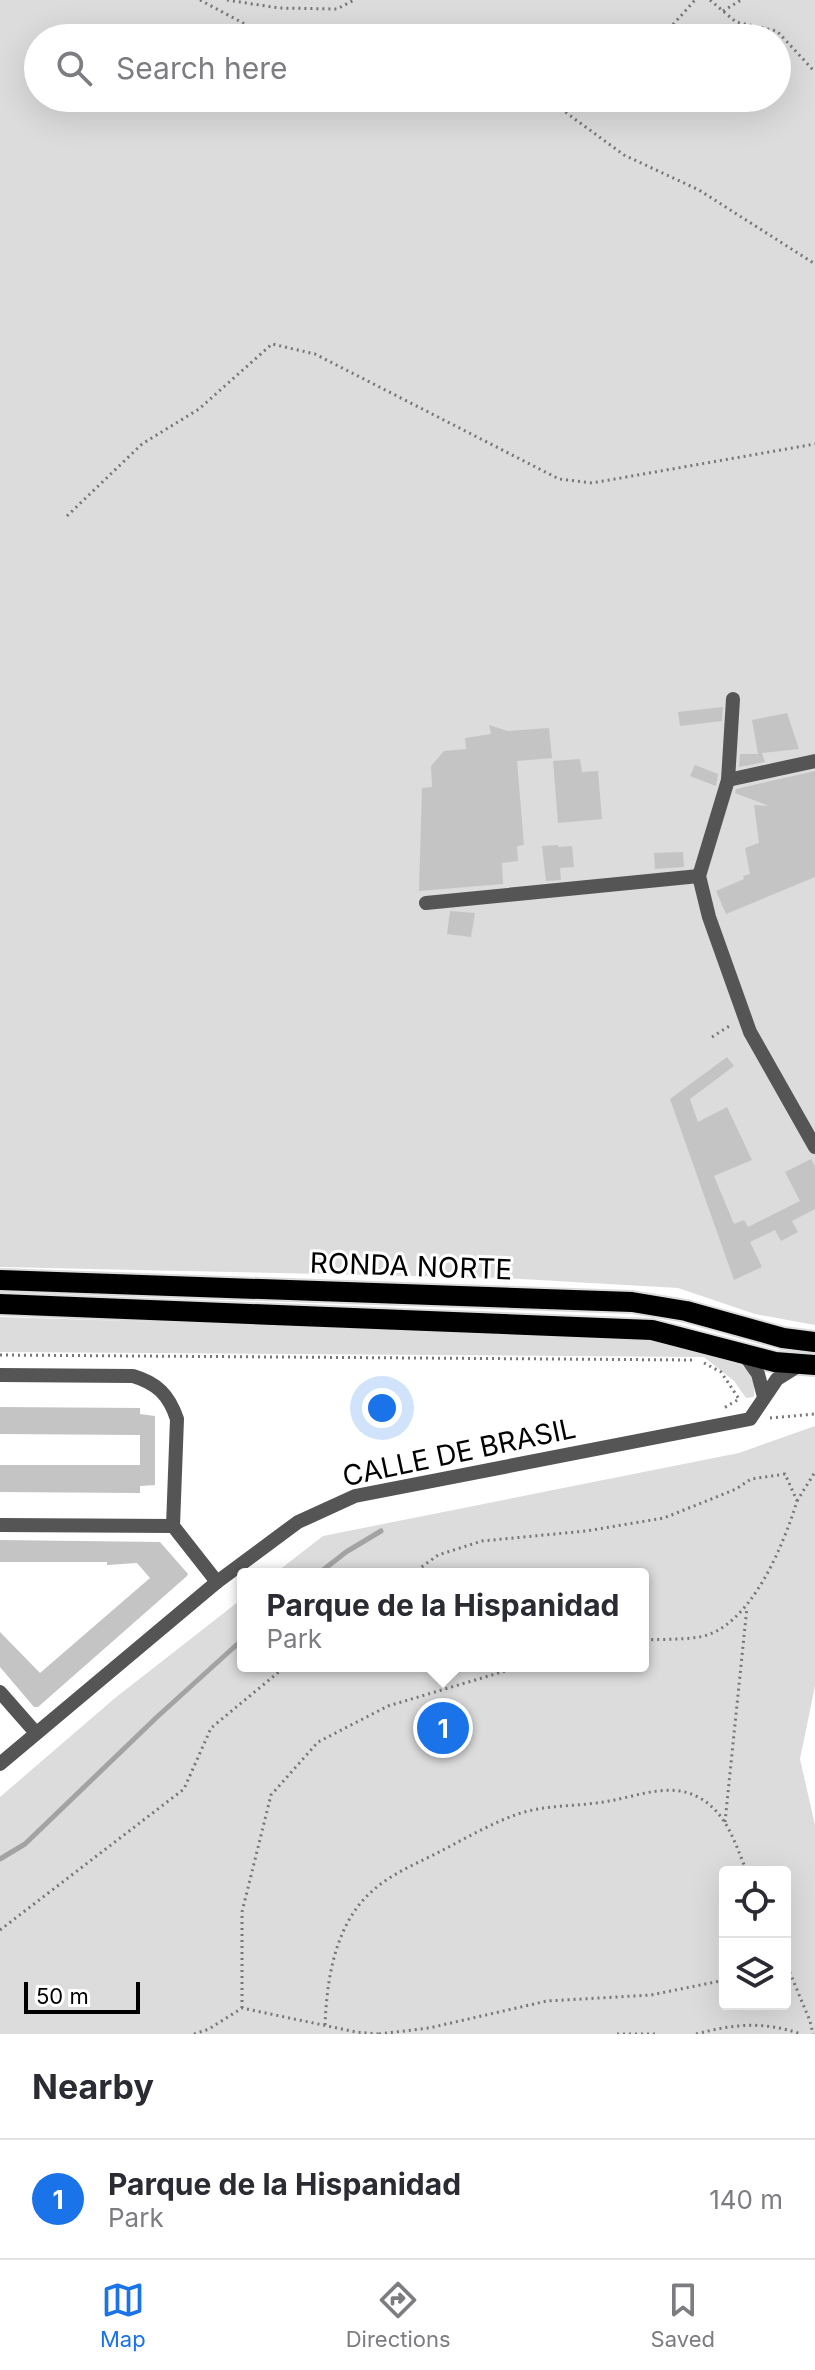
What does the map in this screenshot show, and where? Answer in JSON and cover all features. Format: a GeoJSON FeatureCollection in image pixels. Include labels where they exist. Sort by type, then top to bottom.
{"type":"FeatureCollection","features":[{"type":"Feature","properties":{"kind":"main road","name":"RONDA NORTE"},"geometry":{"type":"LineString","coordinates":[[0,1280],[632,1302],[686,1311],[783,1338],[815,1342]]}},
{"type":"Feature","properties":{"kind":"main road","name":"RONDA NORTE"},"geometry":{"type":"LineString","coordinates":[[0,1304],[652,1330],[775,1362],[808,1364]]}},
{"type":"Feature","properties":{"kind":"street"},"geometry":{"type":"LineString","coordinates":[[733,699],[728,780],[699,876],[709,917],[750,1032],[814,1143]]}},
{"type":"Feature","properties":{"kind":"street"},"geometry":{"type":"LineString","coordinates":[[728,780],[815,761]]}},
{"type":"Feature","properties":{"kind":"street"},"geometry":{"type":"LineString","coordinates":[[426,903],[699,876]]}},
{"type":"Feature","properties":{"kind":"street"},"geometry":{"type":"LineString","coordinates":[[744,1354],[758,1374],[764,1397]]}},
{"type":"Feature","properties":{"kind":"street"},"geometry":{"type":"LineString","coordinates":[[750,1419],[777,1379],[808,1364]]}},
{"type":"Feature","properties":{"kind":"street"},"geometry":{"type":"LineString","coordinates":[[0,1375],[133,1376],[162,1389],[177,1419],[173,1526],[217,1582]]}},
{"type":"Feature","properties":{"kind":"street","name":"CALLE DE BRASIL"},"geometry":{"type":"LineString","coordinates":[[0,1764],[217,1582],[298,1522],[355,1496],[750,1419]]}},
{"type":"Feature","properties":{"kind":"street"},"geometry":{"type":"LineString","coordinates":[[0,1525],[173,1526]]}},
{"type":"Feature","properties":{"kind":"street"},"geometry":{"type":"LineString","coordinates":[[0,1692],[36,1733]]}},
{"type":"Feature","properties":{"kind":"path"},"geometry":{"type":"LineString","coordinates":[[200,0],[245,24]]}},
{"type":"Feature","properties":{"kind":"path"},"geometry":{"type":"LineString","coordinates":[[227,0],[279,8],[337,9],[354,0]]}},
{"type":"Feature","properties":{"kind":"path"},"geometry":{"type":"LineString","coordinates":[[674,24],[695,0]]}},
{"type":"Feature","properties":{"kind":"path"},"geometry":{"type":"LineString","coordinates":[[710,0],[736,22],[745,24]]}},
{"type":"Feature","properties":{"kind":"path"},"geometry":{"type":"LineString","coordinates":[[723,11],[741,0]]}},
{"type":"Feature","properties":{"kind":"path"},"geometry":{"type":"LineString","coordinates":[[791,46],[815,72]]}},
{"type":"Feature","properties":{"kind":"path"},"geometry":{"type":"LineString","coordinates":[[565,112],[624,155],[699,190],[815,264]]}},
{"type":"Feature","properties":{"kind":"path"},"geometry":{"type":"LineString","coordinates":[[67,516],[142,444],[199,409],[272,344],[315,354],[559,479],[592,483],[815,444]]}},
{"type":"Feature","properties":{"kind":"path"},"geometry":{"type":"LineString","coordinates":[[712,1037],[745,1017]]}},
{"type":"Feature","properties":{"kind":"path"},"geometry":{"type":"LineString","coordinates":[[0,1355],[700,1360],[721,1372],[739,1399],[721,1410],[725,1425]]}},
{"type":"Feature","properties":{"kind":"path"},"geometry":{"type":"LineString","coordinates":[[750,1419],[815,1414]]}},
{"type":"Feature","properties":{"kind":"path"},"geometry":{"type":"LineString","coordinates":[[649,1640],[702,1637],[729,1623],[747,1604],[785,1541],[797,1501],[815,1472]]}},
{"type":"Feature","properties":{"kind":"path"},"geometry":{"type":"LineString","coordinates":[[420,1568],[438,1555],[482,1541],[586,1531],[664,1518],[736,1489],[751,1479],[785,1474],[797,1501]]}},
{"type":"Feature","properties":{"kind":"path"},"geometry":{"type":"LineString","coordinates":[[725,1822],[747,1604]]}},
{"type":"Feature","properties":{"kind":"path"},"geometry":{"type":"LineString","coordinates":[[0,1930],[184,1789],[211,1728],[279,1672]]}},
{"type":"Feature","properties":{"kind":"path"},"geometry":{"type":"LineString","coordinates":[[242,2008],[242,1912],[271,1795],[318,1742],[388,1706],[502,1672]]}},
{"type":"Feature","properties":{"kind":"path"},"geometry":{"type":"LineString","coordinates":[[325,2025],[326,1987],[331,1967],[340,1939],[364,1900],[385,1881],[474,1834],[529,1811],[608,1802],[668,1790],[685,1791],[713,1806],[725,1822],[744,1866]]}},
{"type":"Feature","properties":{"kind":"path"},"geometry":{"type":"LineString","coordinates":[[791,1978],[813,2034]]}},
{"type":"Feature","properties":{"kind":"path"},"geometry":{"type":"LineString","coordinates":[[194,2034],[209,2029],[242,2008],[379,2034],[429,2028],[547,2001],[651,1995],[719,1981]]}},
{"type":"Feature","properties":{"kind":"path"},"geometry":{"type":"LineString","coordinates":[[696,2034],[747,2023],[801,2034]]}},
{"type":"Feature","properties":{"kind":"path"},"geometry":{"type":"LineString","coordinates":[[617,2034],[658,2034]]}},
{"type":"Feature","properties":{"kind":"shaded area"},"geometry":{"type":"Polygon","coordinates":[[[0,0],[815,0],[815,1325],[755,1314],[678,1288],[505,1278],[0,1267],[0,0]]]}},
{"type":"Feature","properties":{"kind":"shaded area"},"geometry":{"type":"Polygon","coordinates":[[[0,1317],[612,1336],[682,1347],[734,1362],[750,1374],[754,1397],[746,1398],[734,1381],[704,1357],[0,1352],[0,1317]]]}},
{"type":"Feature","properties":{"kind":"shaded area"},"geometry":{"type":"Polygon","coordinates":[[[815,1426],[815,1686],[800,1759],[815,1825],[815,2034],[0,2034],[0,1797],[115,1698],[237,1603],[237,1672],[649,1672],[649,1568],[282,1568],[323,1536],[739,1453],[815,1426]]]}},
{"type":"Feature","properties":{"kind":"building"},"geometry":{"type":"Polygon","coordinates":[[[723,707],[722,721],[680,726],[678,712],[723,707]]]}},
{"type":"Feature","properties":{"kind":"building"},"geometry":{"type":"Polygon","coordinates":[[[787,713],[799,749],[762,753],[765,762],[739,767],[740,754],[758,754],[752,720],[787,713]]]}},
{"type":"Feature","properties":{"kind":"building"},"geometry":{"type":"Polygon","coordinates":[[[489,725],[508,731],[549,728],[552,758],[517,761],[524,845],[517,846],[518,861],[502,863],[503,884],[419,891],[422,788],[432,787],[431,766],[444,751],[466,749],[465,738],[491,734],[489,725]]]}},
{"type":"Feature","properties":{"kind":"building"},"geometry":{"type":"Polygon","coordinates":[[[580,759],[582,772],[598,771],[602,819],[558,823],[553,761],[580,759]]]}},
{"type":"Feature","properties":{"kind":"building"},"geometry":{"type":"Polygon","coordinates":[[[695,765],[718,774],[716,786],[690,776],[695,765]]]}},
{"type":"Feature","properties":{"kind":"building"},"geometry":{"type":"Polygon","coordinates":[[[815,771],[815,877],[726,914],[716,891],[750,874],[745,848],[759,843],[754,805],[769,806],[735,793],[736,789],[815,771]]]}},
{"type":"Feature","properties":{"kind":"building"},"geometry":{"type":"Polygon","coordinates":[[[542,846],[572,846],[574,867],[560,868],[561,880],[546,881],[542,846]]]}},
{"type":"Feature","properties":{"kind":"building"},"geometry":{"type":"Polygon","coordinates":[[[683,852],[684,867],[655,869],[654,853],[683,852]]]}},
{"type":"Feature","properties":{"kind":"building"},"geometry":{"type":"Polygon","coordinates":[[[450,911],[475,913],[471,937],[447,934],[450,911]]]}},
{"type":"Feature","properties":{"kind":"building"},"geometry":{"type":"Polygon","coordinates":[[[727,1057],[734,1066],[690,1099],[698,1122],[727,1107],[752,1160],[714,1176],[734,1224],[744,1220],[748,1227],[800,1201],[785,1172],[811,1159],[815,1166],[815,1209],[792,1221],[798,1232],[781,1241],[775,1230],[750,1242],[762,1267],[734,1280],[670,1099],[727,1057]]]}},
{"type":"Feature","properties":{"kind":"building"},"geometry":{"type":"Polygon","coordinates":[[[0,1407],[140,1408],[140,1414],[155,1416],[155,1485],[140,1486],[140,1493],[0,1492],[0,1465],[140,1465],[140,1435],[0,1434],[0,1407]]]}},
{"type":"Feature","properties":{"kind":"building"},"geometry":{"type":"Polygon","coordinates":[[[0,1540],[160,1542],[188,1574],[38,1707],[34,1707],[0,1667],[0,1632],[40,1673],[150,1578],[137,1563],[0,1562],[0,1540]]]}},
{"type":"Feature","properties":{"kind":"waterway"},"geometry":{"type":"LineString","coordinates":[[326,1568],[381,1531]]}},
{"type":"Feature","properties":{"kind":"waterway"},"geometry":{"type":"LineString","coordinates":[[0,1859],[25,1844],[237,1644]]}},
{"type":"Feature","properties":{"kind":"place","name":"Parque de la Hispanidad"},"geometry":{"type":"Point","coordinates":[443,1728]}}]}
